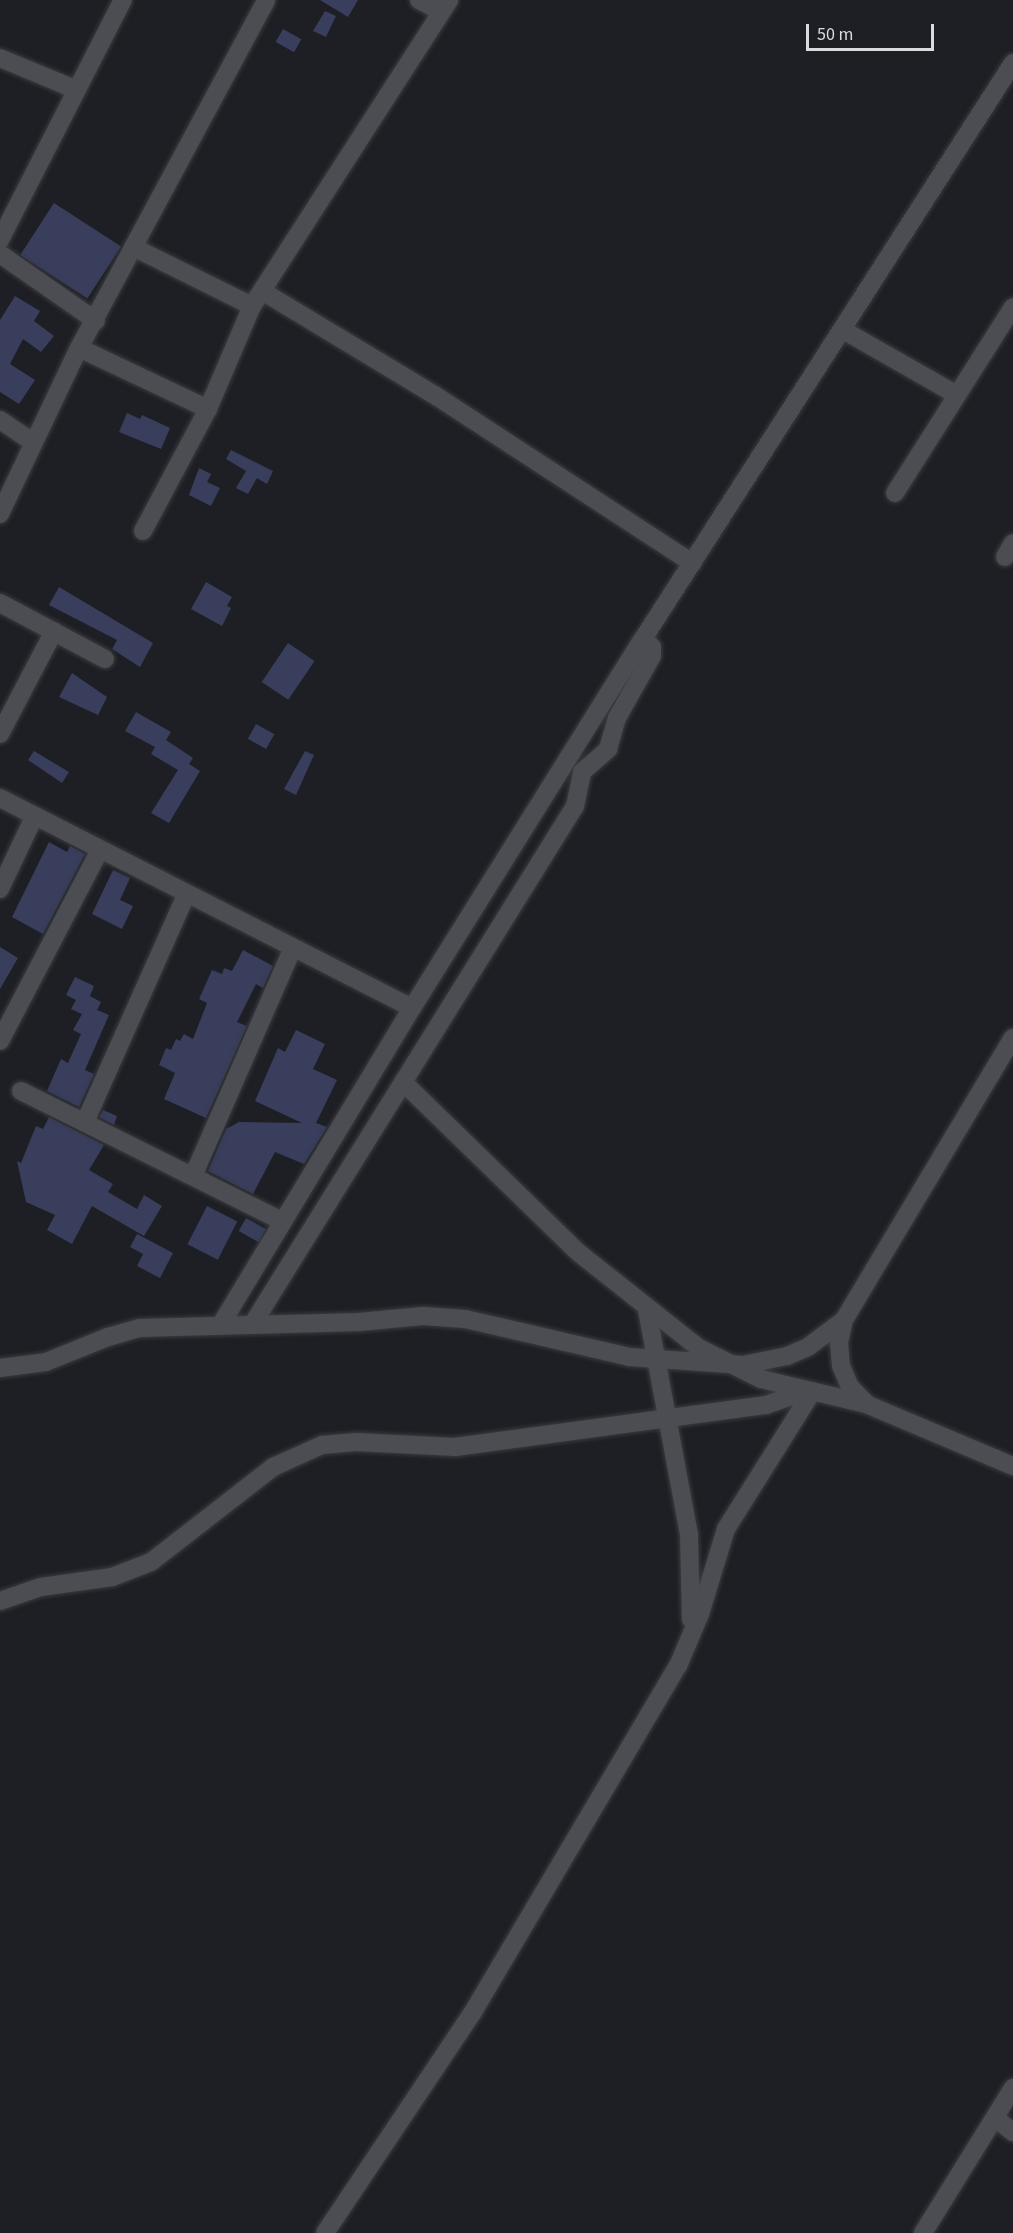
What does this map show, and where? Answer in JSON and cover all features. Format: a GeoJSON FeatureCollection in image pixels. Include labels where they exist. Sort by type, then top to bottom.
{"type":"FeatureCollection","features":[{"type":"Feature","properties":{"kind":"street"},"geometry":{"type":"LineString","coordinates":[[0,240],[123,0]]}},
{"type":"Feature","properties":{"kind":"street"},"geometry":{"type":"LineString","coordinates":[[0,514],[79,348],[96,321],[133,247],[266,0]]}},
{"type":"Feature","properties":{"kind":"street"},"geometry":{"type":"LineString","coordinates":[[143,531],[208,409],[257,299],[445,6],[419,0]]}},
{"type":"Feature","properties":{"kind":"street"},"geometry":{"type":"LineString","coordinates":[[0,58],[77,90]]}},
{"type":"Feature","properties":{"kind":"street"},"geometry":{"type":"LineString","coordinates":[[220,1326],[412,1008],[692,563],[1013,63]]}},
{"type":"Feature","properties":{"kind":"street"},"geometry":{"type":"LineString","coordinates":[[133,247],[257,299],[436,396],[692,563]]}},
{"type":"Feature","properties":{"kind":"street"},"geometry":{"type":"LineString","coordinates":[[0,254],[96,321]]}},
{"type":"Feature","properties":{"kind":"street"},"geometry":{"type":"LineString","coordinates":[[895,493],[1013,307]]}},
{"type":"Feature","properties":{"kind":"street"},"geometry":{"type":"LineString","coordinates":[[843,330],[957,394]]}},
{"type":"Feature","properties":{"kind":"street"},"geometry":{"type":"LineString","coordinates":[[79,348],[208,409]]}},
{"type":"Feature","properties":{"kind":"street"},"geometry":{"type":"LineString","coordinates":[[0,420],[33,442]]}},
{"type":"Feature","properties":{"kind":"street"},"geometry":{"type":"LineString","coordinates":[[0,603],[105,659]]}},
{"type":"Feature","properties":{"kind":"street"},"geometry":{"type":"LineString","coordinates":[[0,734],[54,631]]}},
{"type":"Feature","properties":{"kind":"street"},"geometry":{"type":"LineString","coordinates":[[252,1325],[575,806],[582,772],[608,749],[617,718],[652,656],[652,647],[644,639]]}},
{"type":"Feature","properties":{"kind":"street"},"geometry":{"type":"LineString","coordinates":[[0,798],[292,950],[412,1008]]}},
{"type":"Feature","properties":{"kind":"street"},"geometry":{"type":"LineString","coordinates":[[0,889],[34,817]]}},
{"type":"Feature","properties":{"kind":"street"},"geometry":{"type":"LineString","coordinates":[[0,1041],[100,850]]}},
{"type":"Feature","properties":{"kind":"street"},"geometry":{"type":"LineString","coordinates":[[85,1122],[186,895]]}},
{"type":"Feature","properties":{"kind":"street"},"geometry":{"type":"LineString","coordinates":[[194,1174],[292,950]]}},
{"type":"Feature","properties":{"kind":"street"},"geometry":{"type":"LineString","coordinates":[[866,1404],[850,1387],[841,1366],[839,1343],[844,1320],[1013,1038]]}},
{"type":"Feature","properties":{"kind":"street"},"geometry":{"type":"LineString","coordinates":[[403,1082],[571,1245],[647,1310],[725,1364],[809,1392],[866,1404],[1013,1466]]}},
{"type":"Feature","properties":{"kind":"street"},"geometry":{"type":"LineString","coordinates":[[21,1091],[194,1174],[282,1221]]}},
{"type":"Feature","properties":{"kind":"street"},"geometry":{"type":"LineString","coordinates":[[647,1310],[658,1361],[691,1555],[691,1641]]}},
{"type":"Feature","properties":{"kind":"street"},"geometry":{"type":"LineString","coordinates":[[0,1368],[46,1362],[108,1336],[140,1329],[444,1317],[658,1361],[725,1364],[765,1362],[808,1347],[844,1320]]}},
{"type":"Feature","properties":{"kind":"street"},"geometry":{"type":"LineString","coordinates":[[0,1601],[41,1587],[112,1577],[151,1562],[273,1467],[322,1445],[356,1442],[455,1447],[667,1416],[766,1405],[809,1392]]}},
{"type":"Feature","properties":{"kind":"street"},"geometry":{"type":"LineString","coordinates":[[325,2233],[473,2012],[691,1641],[726,1529],[809,1392]]}},
{"type":"Feature","properties":{"kind":"street"},"geometry":{"type":"LineString","coordinates":[[923,2233],[1013,2088]]}},
{"type":"Feature","properties":{"kind":"street"},"geometry":{"type":"LineString","coordinates":[[995,2118],[1013,2132]]}},
{"type":"Feature","properties":{"kind":"building"},"geometry":{"type":"Polygon","coordinates":[[[320,0],[358,0],[348,17],[320,0]]]}},
{"type":"Feature","properties":{"kind":"building"},"geometry":{"type":"Polygon","coordinates":[[[325,11],[336,16],[326,37],[313,31],[325,11]]]}},
{"type":"Feature","properties":{"kind":"building"},"geometry":{"type":"Polygon","coordinates":[[[283,29],[301,39],[294,52],[276,42],[283,29]]]}},
{"type":"Feature","properties":{"kind":"building"},"geometry":{"type":"Polygon","coordinates":[[[54,203],[121,247],[87,299],[20,255],[54,203]]]}},
{"type":"Feature","properties":{"kind":"building"},"geometry":{"type":"Polygon","coordinates":[[[15,296],[40,311],[34,321],[54,336],[41,352],[23,339],[10,364],[35,380],[19,404],[0,392],[0,320],[15,296]]]}},
{"type":"Feature","properties":{"kind":"building"},"geometry":{"type":"Polygon","coordinates":[[[127,413],[140,419],[142,415],[170,428],[161,449],[119,432],[127,413]]]}},
{"type":"Feature","properties":{"kind":"building"},"geometry":{"type":"Polygon","coordinates":[[[231,450],[273,471],[267,484],[257,478],[248,494],[236,488],[246,471],[226,459],[231,450]]]}},
{"type":"Feature","properties":{"kind":"building"},"geometry":{"type":"Polygon","coordinates":[[[199,468],[211,474],[207,482],[220,488],[211,506],[189,495],[199,468]]]}},
{"type":"Feature","properties":{"kind":"building"},"geometry":{"type":"Polygon","coordinates":[[[206,582],[232,597],[227,606],[231,608],[222,626],[191,609],[206,582]]]}},
{"type":"Feature","properties":{"kind":"building"},"geometry":{"type":"Polygon","coordinates":[[[59,587],[153,643],[140,667],[112,649],[117,640],[49,605],[59,587]]]}},
{"type":"Feature","properties":{"kind":"building"},"geometry":{"type":"Polygon","coordinates":[[[288,643],[315,661],[288,700],[262,682],[288,643]]]}},
{"type":"Feature","properties":{"kind":"building"},"geometry":{"type":"Polygon","coordinates":[[[72,673],[107,697],[98,715],[59,697],[72,673]]]}},
{"type":"Feature","properties":{"kind":"building"},"geometry":{"type":"Polygon","coordinates":[[[136,712],[171,732],[166,740],[193,758],[189,764],[200,771],[169,823],[151,813],[178,770],[151,754],[155,747],[125,731],[136,712]]]}},
{"type":"Feature","properties":{"kind":"building"},"geometry":{"type":"Polygon","coordinates":[[[256,724],[274,734],[266,749],[248,739],[256,724]]]}},
{"type":"Feature","properties":{"kind":"building"},"geometry":{"type":"Polygon","coordinates":[[[34,751],[69,772],[62,783],[28,760],[34,751]]]}},
{"type":"Feature","properties":{"kind":"building"},"geometry":{"type":"Polygon","coordinates":[[[305,751],[314,755],[296,795],[284,789],[305,751]]]}},
{"type":"Feature","properties":{"kind":"building"},"geometry":{"type":"Polygon","coordinates":[[[49,842],[67,852],[70,846],[85,854],[43,934],[12,917],[49,842]]]}},
{"type":"Feature","properties":{"kind":"building"},"geometry":{"type":"Polygon","coordinates":[[[113,870],[130,878],[120,900],[133,906],[122,929],[92,914],[113,870]]]}},
{"type":"Feature","properties":{"kind":"building"},"geometry":{"type":"Polygon","coordinates":[[[0,947],[18,958],[0,989],[0,947]]]}},
{"type":"Feature","properties":{"kind":"building"},"geometry":{"type":"Polygon","coordinates":[[[243,950],[273,966],[263,988],[256,984],[237,1022],[247,1026],[206,1118],[164,1099],[175,1073],[159,1065],[166,1048],[171,1050],[176,1039],[180,1041],[184,1034],[193,1039],[207,1003],[199,999],[212,970],[222,974],[224,968],[232,971],[243,950]]]}},
{"type":"Feature","properties":{"kind":"building"},"geometry":{"type":"Polygon","coordinates":[[[75,977],[94,986],[90,996],[101,1002],[97,1010],[109,1015],[85,1070],[94,1074],[79,1107],[47,1091],[61,1059],[68,1063],[81,1034],[73,1030],[82,1014],[71,1009],[76,1000],[66,995],[75,977]]]}},
{"type":"Feature","properties":{"kind":"building"},"geometry":{"type":"Polygon","coordinates":[[[296,1030],[325,1044],[313,1069],[337,1080],[316,1123],[327,1127],[304,1164],[275,1152],[253,1194],[208,1171],[226,1129],[239,1122],[302,1123],[255,1101],[278,1048],[285,1052],[296,1030]]]}},
{"type":"Feature","properties":{"kind":"building"},"geometry":{"type":"Polygon","coordinates":[[[103,1110],[117,1116],[114,1125],[99,1117],[103,1110]]]}},
{"type":"Feature","properties":{"kind":"building"},"geometry":{"type":"Polygon","coordinates":[[[49,1117],[104,1145],[89,1170],[113,1184],[108,1192],[137,1209],[144,1195],[162,1206],[144,1236],[92,1206],[72,1244],[47,1230],[55,1215],[26,1202],[17,1161],[21,1163],[36,1126],[43,1129],[49,1117]]]}},
{"type":"Feature","properties":{"kind":"building"},"geometry":{"type":"Polygon","coordinates":[[[207,1206],[237,1221],[218,1260],[187,1244],[207,1206]]]}},
{"type":"Feature","properties":{"kind":"building"},"geometry":{"type":"Polygon","coordinates":[[[246,1218],[266,1229],[259,1242],[239,1231],[246,1218]]]}},
{"type":"Feature","properties":{"kind":"building"},"geometry":{"type":"Polygon","coordinates":[[[137,1234],[173,1253],[160,1278],[137,1266],[143,1254],[130,1247],[137,1234]]]}}]}
